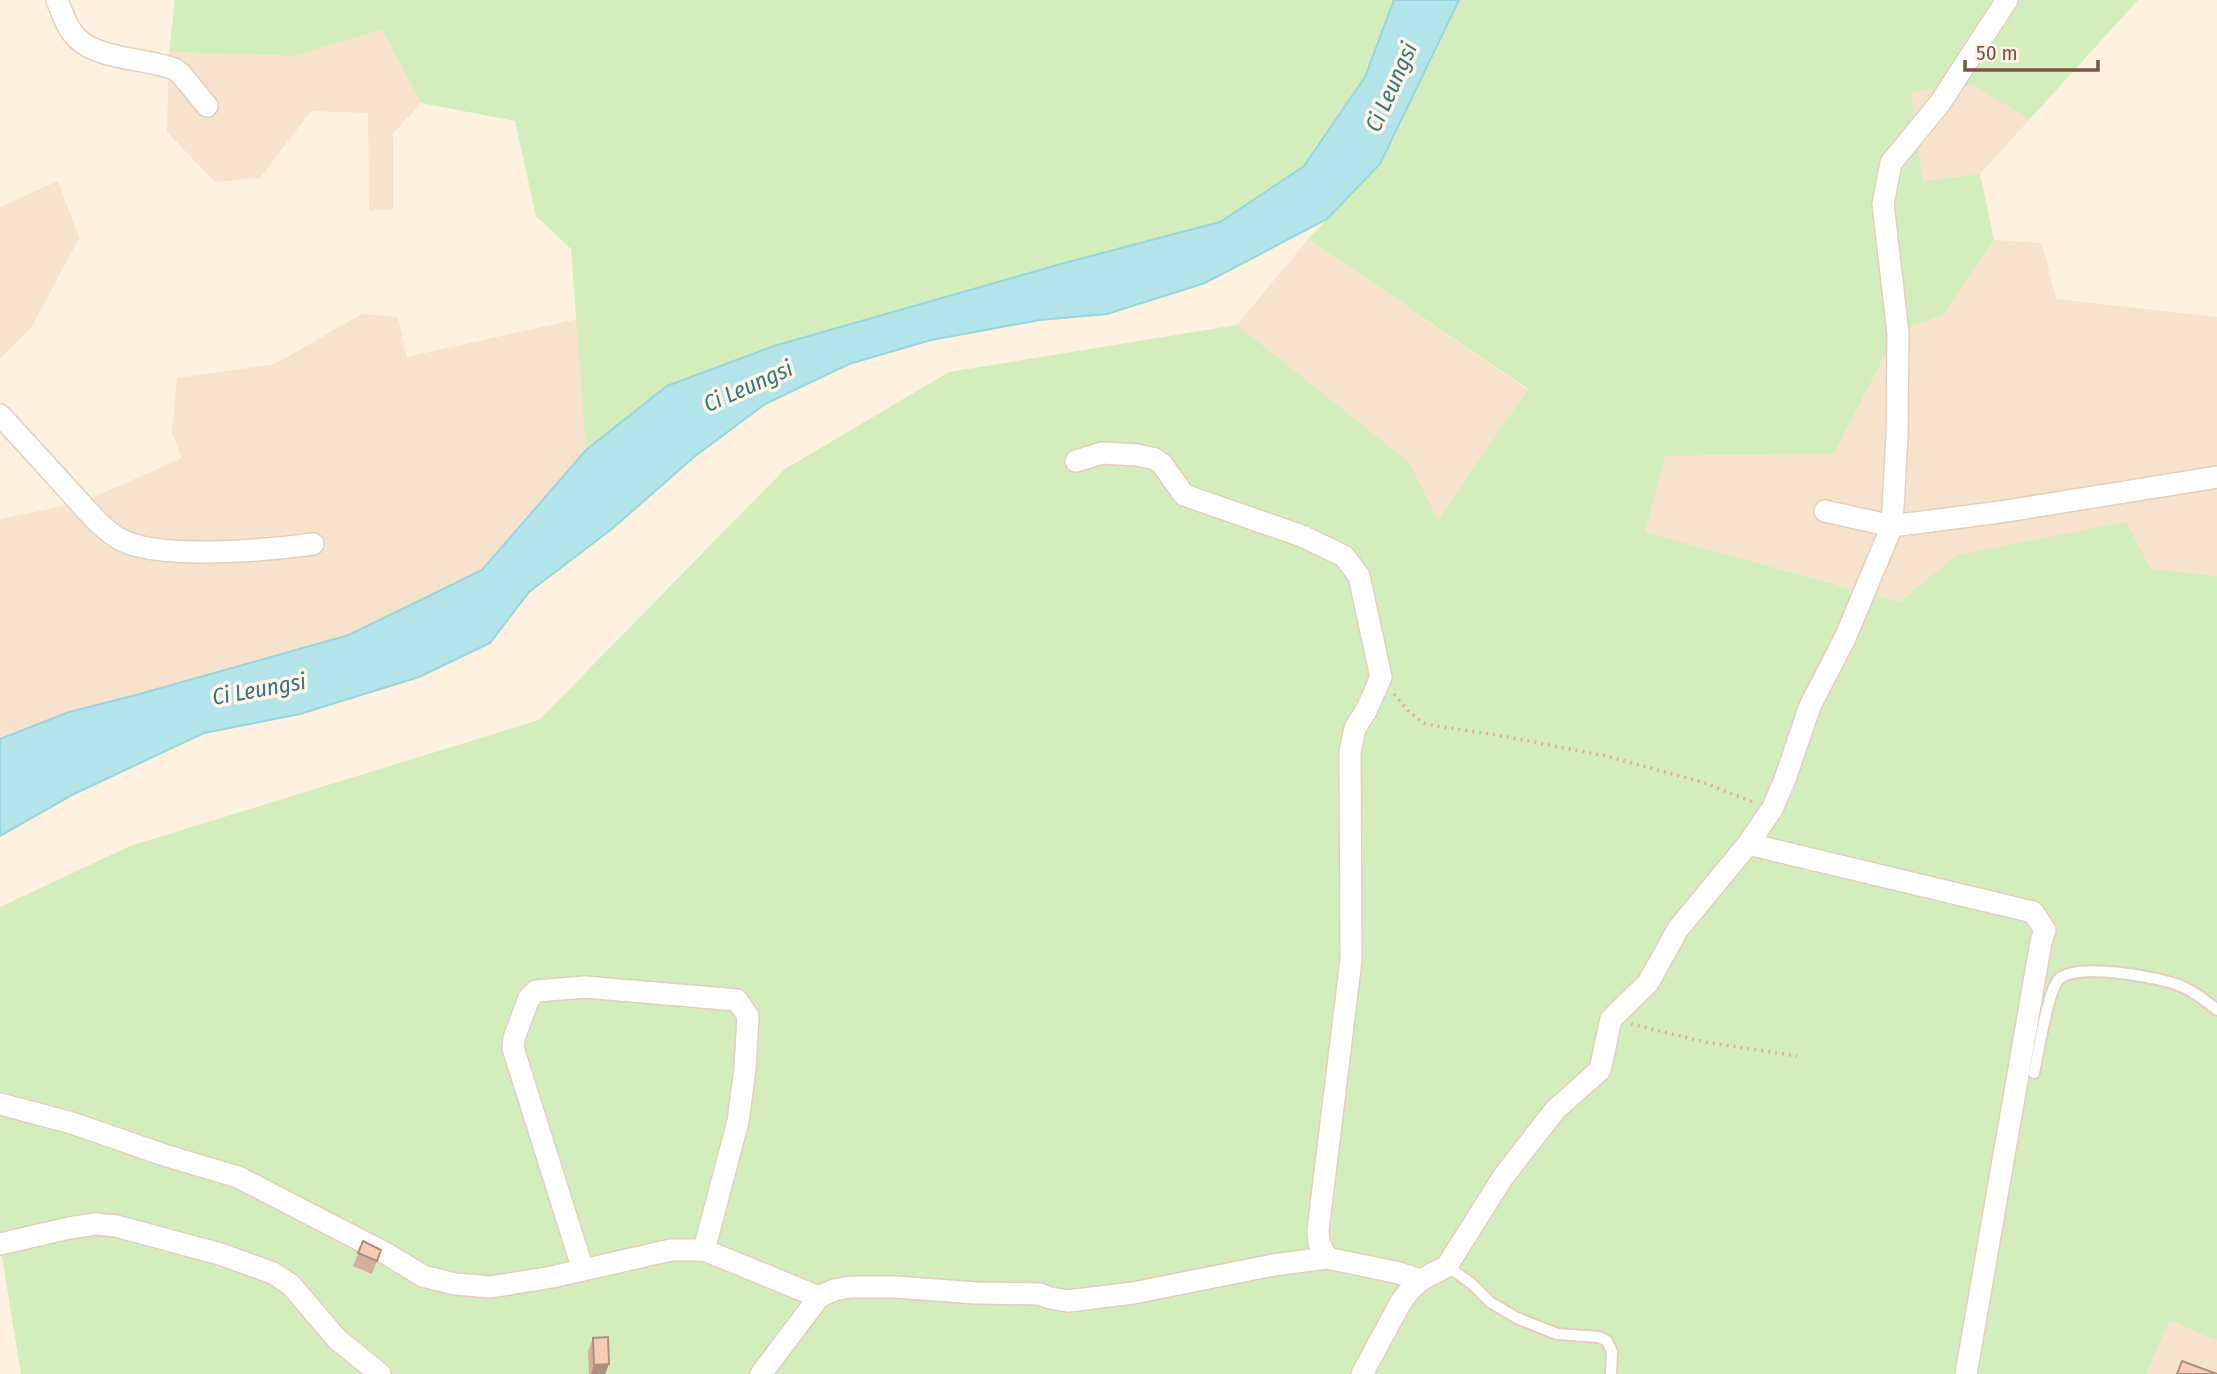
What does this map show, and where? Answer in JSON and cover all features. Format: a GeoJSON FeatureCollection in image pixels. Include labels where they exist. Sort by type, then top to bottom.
{"type":"FeatureCollection","features":[{"type":"Feature","properties":{"kind":"street"},"geometry":{"type":"LineString","coordinates":[[57,0],[66,23],[78,40],[108,53],[174,69],[207,106]]}},
{"type":"Feature","properties":{"kind":"street"},"geometry":{"type":"LineString","coordinates":[[1362,1374],[1401,1302],[1421,1280],[1447,1266],[1503,1178],[1555,1110],[1600,1070],[1611,1019],[1648,983],[1678,929],[1748,844],[1772,809],[1810,706],[1851,625],[1892,526],[1897,435],[1898,332],[1883,204],[1891,163],[1940,103],[2007,0]]}},
{"type":"Feature","properties":{"kind":"street"},"geometry":{"type":"LineString","coordinates":[[0,415],[95,519],[116,537],[128,543],[152,550],[220,551],[267,551],[313,544]]}},
{"type":"Feature","properties":{"kind":"street"},"geometry":{"type":"LineString","coordinates":[[1076,461],[1102,453],[1155,459],[1162,464],[1184,495],[1302,536],[1343,556],[1359,576],[1381,677],[1355,728],[1350,752],[1351,960],[1318,1230],[1319,1243],[1327,1258]]}},
{"type":"Feature","properties":{"kind":"street"},"geometry":{"type":"LineString","coordinates":[[1825,511],[1892,526],[2013,510],[2217,477]]}},
{"type":"Feature","properties":{"kind":"street"},"geometry":{"type":"LineString","coordinates":[[1748,844],[2033,912],[2045,930],[1966,1374]]}},
{"type":"Feature","properties":{"kind":"street"},"geometry":{"type":"LineString","coordinates":[[583,1270],[513,1048],[529,998],[536,991],[585,987],[700,999],[729,998],[737,1000],[748,1016],[746,1069],[738,1121],[704,1250]]}},
{"type":"Feature","properties":{"kind":"street"},"geometry":{"type":"LineString","coordinates":[[0,1104],[72,1123],[238,1177],[387,1254],[423,1276],[455,1284],[491,1287],[671,1250],[704,1250],[819,1297]]}},
{"type":"Feature","properties":{"kind":"street"},"geometry":{"type":"LineString","coordinates":[[0,1244],[96,1224],[117,1226],[240,1260],[273,1273],[290,1285],[337,1339],[380,1374]]}},
{"type":"Feature","properties":{"kind":"street"},"geometry":{"type":"LineString","coordinates":[[761,1374],[819,1297],[834,1290],[851,1287],[1040,1294],[1068,1301],[1133,1293],[1274,1265],[1327,1258],[1421,1280]]}},
{"type":"Feature","properties":{"kind":"lane"},"geometry":{"type":"LineString","coordinates":[[2034,1073],[2051,994],[2058,980],[2070,974],[2119,972],[2179,985],[2200,995],[2217,1010]]}},
{"type":"Feature","properties":{"kind":"lane"},"geometry":{"type":"LineString","coordinates":[[1447,1266],[1472,1283],[1490,1302],[1517,1318],[1557,1334],[1599,1337],[1607,1341],[1612,1352],[1611,1374]]}},
{"type":"Feature","properties":{"kind":"path"},"geometry":{"type":"LineString","coordinates":[[1381,677],[1409,712],[1424,723],[1606,756],[1702,782],[1772,809]]}},
{"type":"Feature","properties":{"kind":"path"},"geometry":{"type":"LineString","coordinates":[[1611,1019],[1705,1042],[1797,1056]]}},
{"type":"Feature","properties":{"kind":"shaded area"},"geometry":{"type":"Polygon","coordinates":[[[382,30],[421,103],[393,134],[393,209],[369,211],[368,113],[311,111],[260,178],[215,182],[167,132],[169,52],[293,56],[382,30]]]}},
{"type":"Feature","properties":{"kind":"shaded area"},"geometry":{"type":"Polygon","coordinates":[[[1973,85],[2029,120],[1980,174],[1923,181],[1910,92],[1973,85]]]}},
{"type":"Feature","properties":{"kind":"shaded area"},"geometry":{"type":"Polygon","coordinates":[[[58,181],[79,238],[31,328],[0,359],[0,207],[58,181]]]}},
{"type":"Feature","properties":{"kind":"shaded area"},"geometry":{"type":"Polygon","coordinates":[[[1308,239],[1528,390],[1438,520],[1410,463],[1237,325],[1308,239]]]}},
{"type":"Feature","properties":{"kind":"shaded area"},"geometry":{"type":"Polygon","coordinates":[[[1994,240],[2042,243],[2056,299],[2217,317],[2217,576],[1957,555],[1901,602],[1645,532],[1664,456],[1834,454],[1896,333],[1944,314],[1994,240]]]}},
{"type":"Feature","properties":{"kind":"shaded area"},"geometry":{"type":"Polygon","coordinates":[[[362,314],[398,317],[407,357],[578,319],[586,450],[482,570],[349,635],[69,712],[0,739],[0,519],[83,502],[182,458],[172,433],[177,378],[275,364],[362,314]]]}},
{"type":"Feature","properties":{"kind":"shaded area"},"geometry":{"type":"Polygon","coordinates":[[[2170,1319],[2217,1341],[2217,1374],[2146,1374],[2170,1319]]]}},
{"type":"Feature","properties":{"kind":"green space"},"geometry":{"type":"Polygon","coordinates":[[[175,0],[1394,0],[1365,77],[1304,166],[1220,222],[1028,273],[774,346],[667,386],[586,450],[571,249],[536,216],[515,121],[421,103],[382,30],[293,56],[169,52],[175,0]]]}},
{"type":"Feature","properties":{"kind":"green space"},"geometry":{"type":"Polygon","coordinates":[[[1459,0],[2138,0],[2029,120],[1973,85],[1911,92],[1923,181],[1980,174],[1994,240],[1944,314],[1896,333],[1834,454],[1665,456],[1645,532],[1900,602],[1957,555],[2126,522],[2151,569],[2217,576],[2217,1341],[2170,1320],[2146,1374],[21,1374],[0,1244],[0,907],[130,846],[539,720],[785,469],[949,372],[1237,325],[1410,463],[1438,520],[1528,389],[1308,239],[1380,164],[1459,0]]]}},
{"type":"Feature","properties":{"kind":"water","name":"Ci Leungsi"},"geometry":{"type":"Polygon","coordinates":[[[1394,0],[1459,0],[1380,164],[1327,219],[1205,283],[1107,314],[1040,320],[931,340],[849,364],[765,404],[694,457],[613,528],[529,592],[490,643],[419,677],[300,714],[204,733],[74,794],[0,836],[0,739],[69,712],[349,635],[482,570],[586,450],[667,386],[774,346],[1068,262],[1220,222],[1304,166],[1365,77],[1394,0]]]}},
{"type":"Feature","properties":{"kind":"building"},"geometry":{"type":"Polygon","coordinates":[[[363,1241],[381,1250],[377,1261],[358,1253],[363,1241]]]}},
{"type":"Feature","properties":{"kind":"building"},"geometry":{"type":"Polygon","coordinates":[[[608,1337],[609,1364],[594,1365],[593,1338],[608,1337]]]}},
{"type":"Feature","properties":{"kind":"building"},"geometry":{"type":"Polygon","coordinates":[[[2182,1361],[2217,1374],[2177,1374],[2182,1361]]]}}]}
